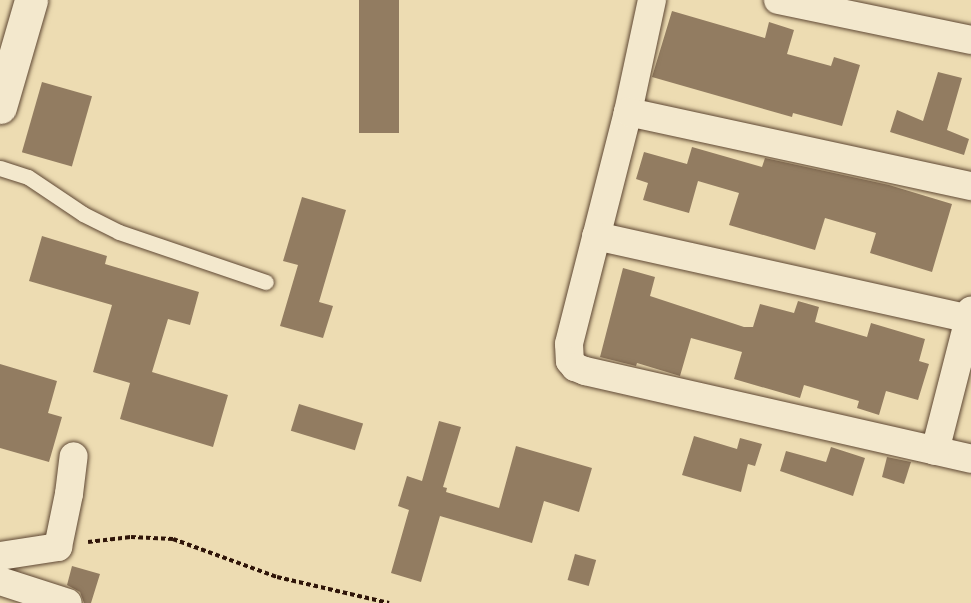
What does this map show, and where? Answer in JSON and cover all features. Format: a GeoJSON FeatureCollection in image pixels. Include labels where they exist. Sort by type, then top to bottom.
{"type":"FeatureCollection","features":[{"type":"Feature","properties":{"kind":"main road"},"geometry":{"type":"LineString","coordinates":[[0,107],[31,0]]}},
{"type":"Feature","properties":{"kind":"street"},"geometry":{"type":"LineString","coordinates":[[652,0],[628,112],[569,344],[570,361],[575,367],[971,459]]}},
{"type":"Feature","properties":{"kind":"street"},"geometry":{"type":"LineString","coordinates":[[778,0],[971,40]]}},
{"type":"Feature","properties":{"kind":"street"},"geometry":{"type":"LineString","coordinates":[[628,112],[971,186]]}},
{"type":"Feature","properties":{"kind":"street"},"geometry":{"type":"LineString","coordinates":[[596,236],[970,316],[934,451]]}},
{"type":"Feature","properties":{"kind":"street"},"geometry":{"type":"LineString","coordinates":[[0,556],[58,547],[74,456]]}},
{"type":"Feature","properties":{"kind":"street"},"geometry":{"type":"LineString","coordinates":[[0,581],[68,603]]}},
{"type":"Feature","properties":{"kind":"lane"},"geometry":{"type":"LineString","coordinates":[[0,168],[28,177],[83,214],[119,232],[266,282]]}},
{"type":"Feature","properties":{"kind":"path"},"geometry":{"type":"LineString","coordinates":[[58,547],[131,537],[173,539],[277,577],[389,603]]}},
{"type":"Feature","properties":{"kind":"building"},"geometry":{"type":"Polygon","coordinates":[[[359,0],[399,0],[399,133],[359,133],[359,0]]]}},
{"type":"Feature","properties":{"kind":"building"},"geometry":{"type":"Polygon","coordinates":[[[672,11],[765,38],[769,22],[794,30],[787,54],[831,66],[834,57],[860,65],[842,126],[793,113],[792,117],[652,77],[672,11]]]}},
{"type":"Feature","properties":{"kind":"building"},"geometry":{"type":"Polygon","coordinates":[[[938,72],[962,78],[947,130],[969,139],[964,155],[890,132],[897,110],[923,121],[938,72]]]}},
{"type":"Feature","properties":{"kind":"building"},"geometry":{"type":"Polygon","coordinates":[[[42,82],[92,96],[72,167],[22,152],[42,82]]]}},
{"type":"Feature","properties":{"kind":"building"},"geometry":{"type":"Polygon","coordinates":[[[692,147],[762,167],[765,158],[889,185],[952,204],[932,272],[870,253],[876,233],[825,218],[815,250],[729,225],[739,193],[698,181],[689,213],[643,200],[648,183],[636,179],[644,152],[687,164],[692,147]]]}},
{"type":"Feature","properties":{"kind":"building"},"geometry":{"type":"Polygon","coordinates":[[[302,197],[346,210],[319,302],[333,306],[323,338],[280,326],[298,265],[283,261],[302,197]]]}},
{"type":"Feature","properties":{"kind":"building"},"geometry":{"type":"Polygon","coordinates":[[[42,236],[107,256],[105,264],[199,292],[190,325],[168,319],[152,372],[228,395],[213,447],[120,419],[130,383],[93,372],[112,305],[29,281],[42,236]]]}},
{"type":"Feature","properties":{"kind":"building"},"geometry":{"type":"Polygon","coordinates":[[[623,268],[655,277],[650,296],[744,327],[753,327],[760,304],[794,313],[798,301],[819,307],[815,322],[867,337],[871,323],[925,339],[919,361],[929,364],[918,400],[886,391],[879,415],[857,408],[859,401],[804,385],[800,398],[734,379],[742,352],[691,338],[680,376],[637,363],[636,366],[600,357],[623,268]]]}},
{"type":"Feature","properties":{"kind":"building"},"geometry":{"type":"Polygon","coordinates":[[[0,364],[57,381],[48,413],[62,417],[49,462],[0,448],[0,364]]]}},
{"type":"Feature","properties":{"kind":"building"},"geometry":{"type":"Polygon","coordinates":[[[299,404],[363,424],[355,450],[291,431],[299,404]]]}},
{"type":"Feature","properties":{"kind":"building"},"geometry":{"type":"Polygon","coordinates":[[[439,421],[461,427],[443,487],[447,488],[446,492],[499,508],[516,446],[592,468],[579,512],[544,501],[532,543],[440,516],[421,582],[391,573],[409,510],[398,506],[407,476],[422,481],[439,421]]]}},
{"type":"Feature","properties":{"kind":"building"},"geometry":{"type":"Polygon","coordinates":[[[694,436],[737,449],[740,438],[762,444],[755,466],[748,464],[741,492],[682,475],[694,436]]]}},
{"type":"Feature","properties":{"kind":"building"},"geometry":{"type":"Polygon","coordinates":[[[831,447],[865,458],[853,496],[780,471],[786,451],[826,462],[831,447]]]}},
{"type":"Feature","properties":{"kind":"building"},"geometry":{"type":"Polygon","coordinates":[[[887,457],[911,462],[904,484],[882,477],[887,457]]]}},
{"type":"Feature","properties":{"kind":"building"},"geometry":{"type":"Polygon","coordinates":[[[575,554],[596,560],[589,586],[568,580],[575,554]]]}},
{"type":"Feature","properties":{"kind":"building"},"geometry":{"type":"Polygon","coordinates":[[[72,566],[100,574],[91,603],[84,603],[80,592],[67,585],[72,566]]]}}]}
